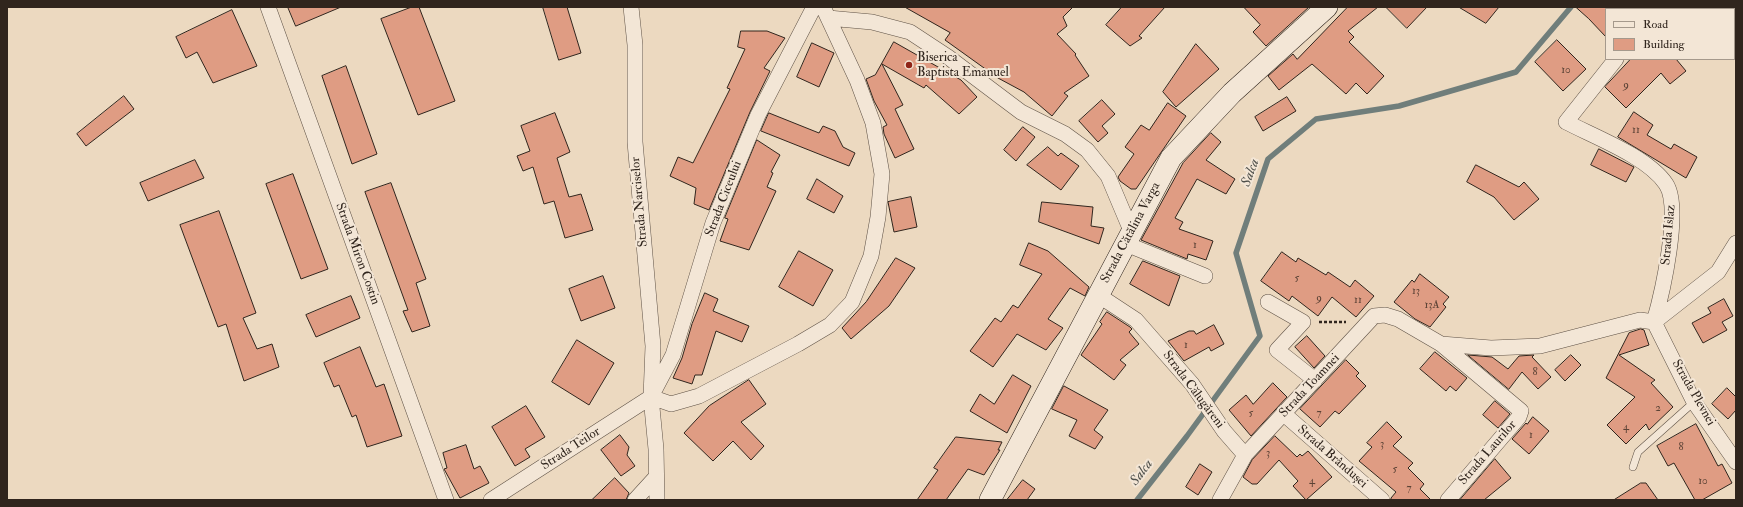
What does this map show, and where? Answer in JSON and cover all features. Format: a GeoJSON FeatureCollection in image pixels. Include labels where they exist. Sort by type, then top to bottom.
{"type":"FeatureCollection","features":[{"type":"Feature","properties":{"kind":"main road","name":"Strada Cătălina Varga"},"geometry":{"type":"LineString","coordinates":[[990,500],[1171,158],[1232,93],[1327,7]]}},
{"type":"Feature","properties":{"kind":"street","name":"Strada Miron Costin"},"geometry":{"type":"LineString","coordinates":[[268,7],[446,500]]}},
{"type":"Feature","properties":{"kind":"street","name":"Strada Narciselor"},"geometry":{"type":"LineString","coordinates":[[631,7],[635,45],[635,142],[653,346],[651,397],[656,449],[657,500]]}},
{"type":"Feature","properties":{"kind":"street","name":"Strada Ciceului"},"geometry":{"type":"LineString","coordinates":[[651,397],[673,355],[713,223],[758,115],[814,7]]}},
{"type":"Feature","properties":{"kind":"street"},"geometry":{"type":"LineString","coordinates":[[651,397],[671,404],[699,396],[798,344],[830,325],[852,302],[871,256],[878,217],[882,174],[873,123],[857,80],[825,12]]}},
{"type":"Feature","properties":{"kind":"street"},"geometry":{"type":"LineString","coordinates":[[825,12],[910,32],[948,57],[1021,112],[1065,134],[1087,150],[1108,176],[1129,238],[1205,276]]}},
{"type":"Feature","properties":{"kind":"street","name":"Strada Islaz"},"geometry":{"type":"LineString","coordinates":[[1615,60],[1566,122],[1644,162],[1666,184],[1672,200],[1670,235],[1665,272],[1654,322]]}},
{"type":"Feature","properties":{"kind":"street"},"geometry":{"type":"LineString","coordinates":[[1371,319],[1385,315],[1398,319],[1441,344],[1491,348],[1540,346],[1640,320],[1654,322],[1718,272],[1736,243]]}},
{"type":"Feature","properties":{"kind":"street","name":"Strada Călugăreni"},"geometry":{"type":"LineString","coordinates":[[1098,295],[1136,320],[1192,384],[1224,431],[1246,454]]}},
{"type":"Feature","properties":{"kind":"street"},"geometry":{"type":"LineString","coordinates":[[1268,302],[1303,322],[1276,350],[1315,380]]}},
{"type":"Feature","properties":{"kind":"street","name":"Strada Toamnei"},"geometry":{"type":"LineString","coordinates":[[1246,454],[1371,319]]}},
{"type":"Feature","properties":{"kind":"street","name":"Strada Plevnei"},"geometry":{"type":"LineString","coordinates":[[1654,322],[1694,402],[1736,462]]}},
{"type":"Feature","properties":{"kind":"street","name":"Strada Laurilor"},"geometry":{"type":"LineString","coordinates":[[1441,344],[1521,411],[1519,417],[1448,500]]}},
{"type":"Feature","properties":{"kind":"street","name":"Strada Teilor"},"geometry":{"type":"LineString","coordinates":[[491,500],[651,397]]}},
{"type":"Feature","properties":{"kind":"street","name":"Strada Brândușei"},"geometry":{"type":"LineString","coordinates":[[1284,414],[1381,500]]}},
{"type":"Feature","properties":{"kind":"street"},"geometry":{"type":"LineString","coordinates":[[1220,500],[1246,454]]}},
{"type":"Feature","properties":{"kind":"street"},"geometry":{"type":"LineString","coordinates":[[635,500],[656,477]]}},
{"type":"Feature","properties":{"kind":"lane"},"geometry":{"type":"LineString","coordinates":[[1633,467],[1638,452],[1694,402]]}},
{"type":"Feature","properties":{"kind":"path"},"geometry":{"type":"LineString","coordinates":[[1303,322],[1371,319]]}},
{"type":"Feature","properties":{"kind":"building"},"geometry":{"type":"Polygon","coordinates":[[[288,7],[341,7],[296,26],[288,7]]]}},
{"type":"Feature","properties":{"kind":"building"},"geometry":{"type":"Polygon","coordinates":[[[412,7],[419,7],[455,101],[418,115],[381,19],[412,7]]]}},
{"type":"Feature","properties":{"kind":"building"},"geometry":{"type":"Polygon","coordinates":[[[543,7],[567,7],[581,53],[559,60],[543,7]]]}},
{"type":"Feature","properties":{"kind":"building"},"geometry":{"type":"Polygon","coordinates":[[[905,7],[1073,7],[1063,17],[1067,26],[1057,34],[1076,54],[1075,55],[1089,76],[1064,93],[1068,96],[1052,116],[1024,92],[998,78],[945,40],[950,33],[905,7]]]}},
{"type":"Feature","properties":{"kind":"building"},"geometry":{"type":"Polygon","coordinates":[[[1122,7],[1165,7],[1139,36],[1142,38],[1130,46],[1106,25],[1122,7]]]}},
{"type":"Feature","properties":{"kind":"building"},"geometry":{"type":"Polygon","coordinates":[[[1244,7],[1309,7],[1266,46],[1253,32],[1260,25],[1244,7]]]}},
{"type":"Feature","properties":{"kind":"building"},"geometry":{"type":"Polygon","coordinates":[[[1348,7],[1378,7],[1348,31],[1354,37],[1349,42],[1384,76],[1367,94],[1356,83],[1346,94],[1312,64],[1279,90],[1268,76],[1293,54],[1297,59],[1348,7]]]}},
{"type":"Feature","properties":{"kind":"building"},"geometry":{"type":"Polygon","coordinates":[[[1386,7],[1427,7],[1407,28],[1386,7]]]}},
{"type":"Feature","properties":{"kind":"building"},"geometry":{"type":"Polygon","coordinates":[[[1459,7],[1499,7],[1486,23],[1459,7]]]}},
{"type":"Feature","properties":{"kind":"building"},"geometry":{"type":"Polygon","coordinates":[[[1576,7],[1606,7],[1605,36],[1576,7]]]}},
{"type":"Feature","properties":{"kind":"building"},"geometry":{"type":"Polygon","coordinates":[[[232,10],[257,66],[213,83],[197,52],[186,58],[176,37],[232,10]]]}},
{"type":"Feature","properties":{"kind":"building"},"geometry":{"type":"Polygon","coordinates":[[[741,31],[767,31],[785,38],[764,68],[770,71],[750,112],[709,210],[694,204],[696,188],[670,176],[678,157],[693,163],[730,89],[727,88],[745,49],[738,47],[741,31]]]}},
{"type":"Feature","properties":{"kind":"building"},"geometry":{"type":"Polygon","coordinates":[[[1557,40],[1586,69],[1563,91],[1535,62],[1557,40]]]}},
{"type":"Feature","properties":{"kind":"building"},"geometry":{"type":"Polygon","coordinates":[[[894,42],[961,80],[977,97],[959,114],[926,85],[924,88],[882,64],[903,105],[895,109],[914,149],[895,158],[884,134],[883,127],[887,125],[874,101],[866,79],[875,75],[894,42]]]}},
{"type":"Feature","properties":{"kind":"building"},"geometry":{"type":"Polygon","coordinates":[[[812,43],[834,53],[819,87],[797,77],[812,43]]]}},
{"type":"Feature","properties":{"kind":"building"},"geometry":{"type":"Polygon","coordinates":[[[1196,44],[1219,69],[1176,107],[1163,92],[1196,44]]]}},
{"type":"Feature","properties":{"kind":"building"},"geometry":{"type":"Polygon","coordinates":[[[1630,60],[1677,60],[1686,71],[1670,84],[1661,73],[1626,108],[1605,87],[1630,60]]]}},
{"type":"Feature","properties":{"kind":"building"},"geometry":{"type":"Polygon","coordinates":[[[346,66],[377,154],[352,164],[322,76],[346,66]]]}},
{"type":"Feature","properties":{"kind":"building"},"geometry":{"type":"Polygon","coordinates":[[[124,96],[134,109],[86,146],[77,134],[124,96]]]}},
{"type":"Feature","properties":{"kind":"building"},"geometry":{"type":"Polygon","coordinates":[[[1287,97],[1296,111],[1263,131],[1255,117],[1287,97]]]}},
{"type":"Feature","properties":{"kind":"building"},"geometry":{"type":"Polygon","coordinates":[[[1102,100],[1115,114],[1102,126],[1108,133],[1098,142],[1079,121],[1102,100]]]}},
{"type":"Feature","properties":{"kind":"building"},"geometry":{"type":"Polygon","coordinates":[[[1168,103],[1186,116],[1136,189],[1131,189],[1120,181],[1118,177],[1134,154],[1125,147],[1141,125],[1149,130],[1168,103]]]}},
{"type":"Feature","properties":{"kind":"building"},"geometry":{"type":"Polygon","coordinates":[[[1634,112],[1653,125],[1647,135],[1671,149],[1674,144],[1697,157],[1686,178],[1618,137],[1634,112]]]}},
{"type":"Feature","properties":{"kind":"building"},"geometry":{"type":"Polygon","coordinates":[[[555,113],[570,152],[557,158],[569,197],[581,194],[593,230],[565,238],[554,201],[544,204],[533,167],[523,171],[517,156],[530,151],[521,126],[555,113]]]}},
{"type":"Feature","properties":{"kind":"building"},"geometry":{"type":"Polygon","coordinates":[[[769,113],[819,133],[823,126],[835,131],[843,147],[855,153],[849,166],[761,131],[769,113]]]}},
{"type":"Feature","properties":{"kind":"building"},"geometry":{"type":"Polygon","coordinates":[[[1023,127],[1035,137],[1016,161],[1004,150],[1023,127]]]}},
{"type":"Feature","properties":{"kind":"building"},"geometry":{"type":"Polygon","coordinates":[[[1211,133],[1221,142],[1206,160],[1235,179],[1226,194],[1197,179],[1175,218],[1183,222],[1179,229],[1213,241],[1206,260],[1188,254],[1187,259],[1141,240],[1183,163],[1211,133]]]}},
{"type":"Feature","properties":{"kind":"building"},"geometry":{"type":"Polygon","coordinates":[[[757,140],[780,155],[771,172],[773,173],[767,187],[776,191],[749,250],[720,241],[728,219],[725,218],[757,140]]]}},
{"type":"Feature","properties":{"kind":"building"},"geometry":{"type":"Polygon","coordinates":[[[1048,147],[1058,156],[1061,153],[1079,166],[1061,190],[1027,165],[1048,147]]]}},
{"type":"Feature","properties":{"kind":"building"},"geometry":{"type":"Polygon","coordinates":[[[1599,149],[1634,167],[1626,182],[1591,165],[1599,149]]]}},
{"type":"Feature","properties":{"kind":"building"},"geometry":{"type":"Polygon","coordinates":[[[195,160],[204,178],[148,201],[140,183],[195,160]]]}},
{"type":"Feature","properties":{"kind":"building"},"geometry":{"type":"Polygon","coordinates":[[[1476,165],[1519,187],[1524,182],[1539,199],[1514,220],[1494,197],[1467,182],[1476,165]]]}},
{"type":"Feature","properties":{"kind":"building"},"geometry":{"type":"Polygon","coordinates":[[[293,174],[328,269],[301,279],[266,184],[293,174]]]}},
{"type":"Feature","properties":{"kind":"building"},"geometry":{"type":"Polygon","coordinates":[[[817,179],[843,196],[834,213],[807,199],[817,179]]]}},
{"type":"Feature","properties":{"kind":"building"},"geometry":{"type":"Polygon","coordinates":[[[391,183],[426,279],[416,283],[430,326],[412,332],[403,311],[408,310],[365,192],[391,183]]]}},
{"type":"Feature","properties":{"kind":"building"},"geometry":{"type":"Polygon","coordinates":[[[911,197],[917,227],[894,232],[888,202],[911,197]]]}},
{"type":"Feature","properties":{"kind":"building"},"geometry":{"type":"Polygon","coordinates":[[[1042,202],[1093,207],[1091,226],[1104,228],[1099,244],[1039,222],[1042,202]]]}},
{"type":"Feature","properties":{"kind":"building"},"geometry":{"type":"Polygon","coordinates":[[[219,211],[256,313],[243,318],[257,349],[272,344],[279,367],[244,381],[226,324],[218,327],[180,225],[219,211]]]}},
{"type":"Feature","properties":{"kind":"building"},"geometry":{"type":"Polygon","coordinates":[[[1029,243],[1048,251],[1089,287],[1085,296],[1070,288],[1048,319],[1063,328],[1046,350],[1017,334],[993,367],[970,351],[995,318],[1001,322],[1013,305],[1018,308],[1042,274],[1020,265],[1029,243]]]}},
{"type":"Feature","properties":{"kind":"building"},"geometry":{"type":"Polygon","coordinates":[[[799,251],[833,270],[813,306],[779,287],[799,251]]]}},
{"type":"Feature","properties":{"kind":"building"},"geometry":{"type":"Polygon","coordinates":[[[1282,252],[1296,262],[1298,258],[1326,275],[1328,272],[1350,287],[1355,280],[1374,296],[1356,317],[1332,297],[1318,316],[1292,296],[1289,301],[1261,281],[1282,252]]]}},
{"type":"Feature","properties":{"kind":"building"},"geometry":{"type":"Polygon","coordinates":[[[896,258],[915,268],[889,306],[851,339],[842,328],[866,302],[896,258]]]}},
{"type":"Feature","properties":{"kind":"building"},"geometry":{"type":"Polygon","coordinates":[[[1143,261],[1180,276],[1169,306],[1130,284],[1143,261]]]}},
{"type":"Feature","properties":{"kind":"building"},"geometry":{"type":"Polygon","coordinates":[[[1420,274],[1449,297],[1443,304],[1446,307],[1430,327],[1415,319],[1394,302],[1412,280],[1414,282],[1420,274]]]}},
{"type":"Feature","properties":{"kind":"building"},"geometry":{"type":"Polygon","coordinates":[[[603,276],[615,308],[581,321],[569,289],[603,276]]]}},
{"type":"Feature","properties":{"kind":"building"},"geometry":{"type":"Polygon","coordinates":[[[705,293],[718,299],[713,311],[749,326],[742,342],[716,331],[702,375],[695,375],[692,384],[673,378],[682,358],[692,324],[705,293]]]}},
{"type":"Feature","properties":{"kind":"building"},"geometry":{"type":"Polygon","coordinates":[[[351,296],[360,318],[316,337],[306,315],[351,296]]]}},
{"type":"Feature","properties":{"kind":"building"},"geometry":{"type":"Polygon","coordinates":[[[1724,299],[1733,316],[1722,322],[1727,330],[1703,343],[1692,323],[1711,313],[1708,308],[1724,299]]]}},
{"type":"Feature","properties":{"kind":"building"},"geometry":{"type":"Polygon","coordinates":[[[1107,312],[1132,329],[1129,332],[1139,344],[1120,360],[1126,365],[1114,380],[1081,355],[1102,324],[1100,322],[1107,312]]]}},
{"type":"Feature","properties":{"kind":"building"},"geometry":{"type":"Polygon","coordinates":[[[1214,325],[1224,344],[1211,351],[1209,347],[1184,361],[1168,341],[1189,331],[1194,331],[1196,334],[1214,325]]]}},
{"type":"Feature","properties":{"kind":"building"},"geometry":{"type":"Polygon","coordinates":[[[1641,329],[1644,330],[1649,345],[1619,355],[1655,380],[1651,383],[1673,407],[1649,430],[1646,424],[1626,444],[1607,425],[1635,397],[1606,378],[1629,333],[1641,329]]]}},
{"type":"Feature","properties":{"kind":"building"},"geometry":{"type":"Polygon","coordinates":[[[1307,336],[1325,356],[1314,368],[1295,347],[1307,336]]]}},
{"type":"Feature","properties":{"kind":"building"},"geometry":{"type":"Polygon","coordinates":[[[577,340],[614,363],[589,405],[552,382],[577,340]]]}},
{"type":"Feature","properties":{"kind":"building"},"geometry":{"type":"Polygon","coordinates":[[[360,347],[376,387],[384,384],[402,436],[367,447],[356,415],[352,417],[339,385],[334,387],[324,363],[360,347]]]}},
{"type":"Feature","properties":{"kind":"building"},"geometry":{"type":"Polygon","coordinates":[[[1435,352],[1467,378],[1456,391],[1450,386],[1446,391],[1420,369],[1435,352]]]}},
{"type":"Feature","properties":{"kind":"building"},"geometry":{"type":"Polygon","coordinates":[[[1468,355],[1492,357],[1508,369],[1519,356],[1534,355],[1532,357],[1551,377],[1538,389],[1522,372],[1509,389],[1468,355]]]}},
{"type":"Feature","properties":{"kind":"building"},"geometry":{"type":"Polygon","coordinates":[[[1571,355],[1581,365],[1565,381],[1555,370],[1571,355]]]}},
{"type":"Feature","properties":{"kind":"building"},"geometry":{"type":"Polygon","coordinates":[[[1346,360],[1359,373],[1356,376],[1366,386],[1339,414],[1335,411],[1320,427],[1300,409],[1346,360]]]}},
{"type":"Feature","properties":{"kind":"building"},"geometry":{"type":"Polygon","coordinates":[[[1013,375],[1031,386],[1007,433],[970,411],[980,394],[994,404],[1013,375]]]}},
{"type":"Feature","properties":{"kind":"building"},"geometry":{"type":"Polygon","coordinates":[[[749,380],[766,404],[741,422],[764,446],[751,460],[733,441],[713,461],[684,433],[709,406],[749,380]]]}},
{"type":"Feature","properties":{"kind":"building"},"geometry":{"type":"Polygon","coordinates":[[[1273,383],[1287,397],[1251,436],[1229,410],[1246,395],[1253,404],[1273,383]]]}},
{"type":"Feature","properties":{"kind":"building"},"geometry":{"type":"Polygon","coordinates":[[[1064,386],[1108,410],[1094,430],[1103,437],[1095,449],[1069,436],[1077,420],[1052,409],[1064,386]]]}},
{"type":"Feature","properties":{"kind":"building"},"geometry":{"type":"Polygon","coordinates":[[[1727,388],[1736,397],[1736,410],[1728,419],[1712,404],[1727,388]]]}},
{"type":"Feature","properties":{"kind":"building"},"geometry":{"type":"Polygon","coordinates":[[[1495,401],[1510,414],[1498,428],[1483,415],[1495,401]]]}},
{"type":"Feature","properties":{"kind":"building"},"geometry":{"type":"Polygon","coordinates":[[[526,406],[545,437],[525,449],[530,457],[515,466],[492,427],[526,406]]]}},
{"type":"Feature","properties":{"kind":"building"},"geometry":{"type":"Polygon","coordinates":[[[1533,417],[1549,431],[1529,454],[1512,439],[1533,417]]]}},
{"type":"Feature","properties":{"kind":"building"},"geometry":{"type":"Polygon","coordinates":[[[1387,422],[1402,437],[1393,446],[1413,463],[1408,468],[1424,484],[1420,489],[1431,500],[1391,500],[1396,492],[1359,461],[1372,447],[1367,443],[1387,422]]]}},
{"type":"Feature","properties":{"kind":"building"},"geometry":{"type":"Polygon","coordinates":[[[1696,424],[1718,466],[1722,464],[1732,483],[1702,500],[1695,500],[1674,463],[1668,466],[1657,446],[1696,424]]]}},
{"type":"Feature","properties":{"kind":"building"},"geometry":{"type":"Polygon","coordinates":[[[620,435],[629,447],[627,455],[635,466],[621,476],[601,450],[620,435]]]}},
{"type":"Feature","properties":{"kind":"building"},"geometry":{"type":"Polygon","coordinates":[[[1275,436],[1297,457],[1300,454],[1302,456],[1308,451],[1332,477],[1306,500],[1293,486],[1298,481],[1279,460],[1257,484],[1252,484],[1243,477],[1252,460],[1275,436]]]}},
{"type":"Feature","properties":{"kind":"building"},"geometry":{"type":"Polygon","coordinates":[[[956,437],[1002,442],[998,450],[1000,450],[984,475],[968,469],[946,500],[917,500],[938,470],[934,468],[956,437]]]}},
{"type":"Feature","properties":{"kind":"building"},"geometry":{"type":"Polygon","coordinates":[[[466,445],[474,469],[480,466],[489,483],[460,498],[444,469],[447,468],[443,453],[466,445]]]}},
{"type":"Feature","properties":{"kind":"building"},"geometry":{"type":"Polygon","coordinates":[[[1495,459],[1511,478],[1484,500],[1460,500],[1495,459]]]}},
{"type":"Feature","properties":{"kind":"building"},"geometry":{"type":"Polygon","coordinates":[[[1200,464],[1212,472],[1198,495],[1186,487],[1200,464]]]}},
{"type":"Feature","properties":{"kind":"building"},"geometry":{"type":"Polygon","coordinates":[[[615,478],[629,493],[626,500],[592,500],[615,478]]]}},
{"type":"Feature","properties":{"kind":"building"},"geometry":{"type":"Polygon","coordinates":[[[1023,480],[1035,489],[1027,500],[1007,500],[1023,480]]]}},
{"type":"Feature","properties":{"kind":"building"},"geometry":{"type":"Polygon","coordinates":[[[1641,483],[1646,483],[1658,500],[1614,500],[1641,483]]]}},
{"type":"Feature","properties":{"kind":"waterway","name":"Salca"},"geometry":{"type":"LineString","coordinates":[[1137,500],[1187,436],[1260,336],[1236,253],[1268,159],[1316,119],[1399,106],[1516,72],[1571,7]]}},
{"type":"Feature","properties":{"kind":"place","name":"Biserica Baptista Emanuel"},"geometry":{"type":"Point","coordinates":[909,65]}}]}
